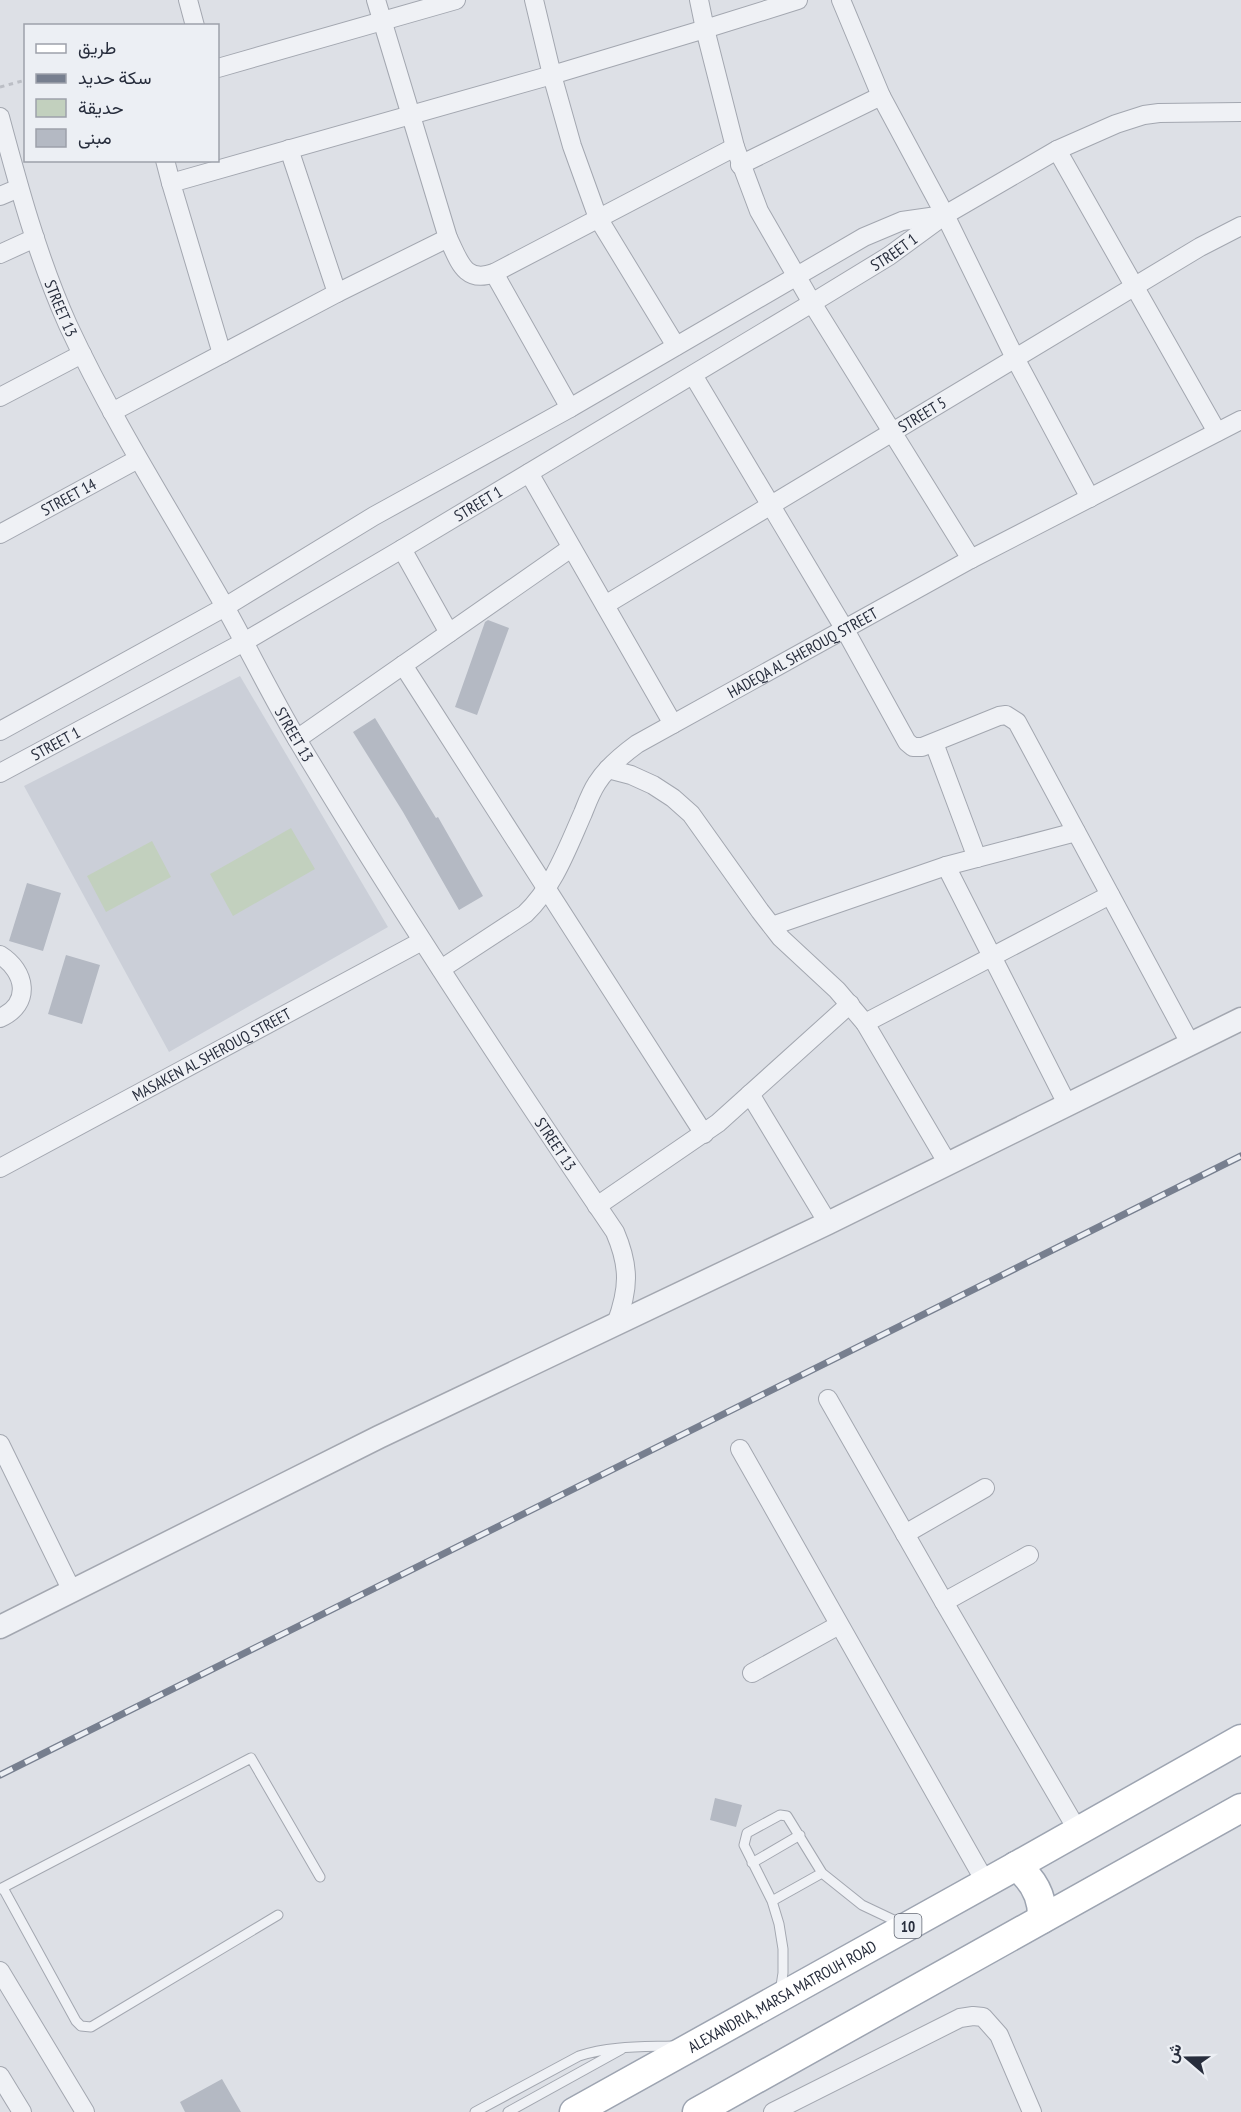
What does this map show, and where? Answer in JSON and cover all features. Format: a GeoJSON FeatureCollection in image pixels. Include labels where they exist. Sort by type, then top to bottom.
{"type":"FeatureCollection","features":[{"type":"Feature","properties":{"kind":"main road","name":"ALEXANDRIA, MARSA MATROUH ROAD"},"geometry":{"type":"LineString","coordinates":[[574,2112],[1241,1739]]}},
{"type":"Feature","properties":{"kind":"main road"},"geometry":{"type":"LineString","coordinates":[[697,2112],[1241,1808]]}},
{"type":"Feature","properties":{"kind":"main road"},"geometry":{"type":"LineString","coordinates":[[1016,1866],[1037,1889],[1042,1919]]}},
{"type":"Feature","properties":{"kind":"street"},"geometry":{"type":"LineString","coordinates":[[188,0],[194,24]]}},
{"type":"Feature","properties":{"kind":"street"},"geometry":{"type":"LineString","coordinates":[[376,0],[448,238],[465,271],[474,275],[484,276],[494,273],[735,147]]}},
{"type":"Feature","properties":{"kind":"street"},"geometry":{"type":"LineString","coordinates":[[219,68],[456,0]]}},
{"type":"Feature","properties":{"kind":"street"},"geometry":{"type":"LineString","coordinates":[[534,0],[572,146],[598,218],[676,346]]}},
{"type":"Feature","properties":{"kind":"street"},"geometry":{"type":"LineString","coordinates":[[699,0],[740,165],[759,211],[812,303],[971,559]]}},
{"type":"Feature","properties":{"kind":"street"},"geometry":{"type":"LineString","coordinates":[[171,183],[552,75],[798,0]]}},
{"type":"Feature","properties":{"kind":"street"},"geometry":{"type":"LineString","coordinates":[[841,0],[881,96],[945,214],[1015,358],[1090,498]]}},
{"type":"Feature","properties":{"kind":"street"},"geometry":{"type":"LineString","coordinates":[[740,165],[881,96]]}},
{"type":"Feature","properties":{"kind":"street","name":"STREET 1"},"geometry":{"type":"LineString","coordinates":[[0,773],[244,642],[402,549],[812,303],[889,256],[945,214],[1056,150],[1116,124],[1144,115],[1241,112]]}},
{"type":"Feature","properties":{"kind":"street","name":"STREET 13"},"geometry":{"type":"LineString","coordinates":[[0,117],[35,238],[56,297],[112,412],[225,607],[297,739],[422,941],[615,1232],[623,1249],[627,1286],[616,1324]]}},
{"type":"Feature","properties":{"kind":"street"},"geometry":{"type":"LineString","coordinates":[[289,149],[338,293]]}},
{"type":"Feature","properties":{"kind":"street"},"geometry":{"type":"LineString","coordinates":[[1056,150],[1217,432]]}},
{"type":"Feature","properties":{"kind":"street"},"geometry":{"type":"LineString","coordinates":[[166,162],[222,354]]}},
{"type":"Feature","properties":{"kind":"street"},"geometry":{"type":"LineString","coordinates":[[0,196],[20,188]]}},
{"type":"Feature","properties":{"kind":"street","name":"STREET 1"},"geometry":{"type":"LineString","coordinates":[[0,731],[225,607],[374,516],[570,408],[864,237],[902,221],[945,214]]}},
{"type":"Feature","properties":{"kind":"street","name":"STREET 5"},"geometry":{"type":"LineString","coordinates":[[605,605],[1200,247],[1241,226]]}},
{"type":"Feature","properties":{"kind":"street"},"geometry":{"type":"LineString","coordinates":[[0,254],[35,238]]}},
{"type":"Feature","properties":{"kind":"street"},"geometry":{"type":"LineString","coordinates":[[112,412],[448,238]]}},
{"type":"Feature","properties":{"kind":"street"},"geometry":{"type":"LineString","coordinates":[[494,273],[570,408]]}},
{"type":"Feature","properties":{"kind":"street"},"geometry":{"type":"LineString","coordinates":[[0,397],[82,354]]}},
{"type":"Feature","properties":{"kind":"street"},"geometry":{"type":"LineString","coordinates":[[693,375],[844,628],[908,742],[914,747],[922,747],[999,716],[1006,715],[1017,722],[1191,1045]]}},
{"type":"Feature","properties":{"kind":"street","name":"HADEQA AL SHEROUQ STREET"},"geometry":{"type":"LineString","coordinates":[[441,969],[525,914],[547,889],[596,784],[608,769],[637,744],[971,559],[1241,420]]}},
{"type":"Feature","properties":{"kind":"street","name":"STREET 14"},"geometry":{"type":"LineString","coordinates":[[0,534],[138,459]]}},
{"type":"Feature","properties":{"kind":"street"},"geometry":{"type":"LineString","coordinates":[[529,473],[673,724]]}},
{"type":"Feature","properties":{"kind":"street"},"geometry":{"type":"LineString","coordinates":[[297,739],[572,548]]}},
{"type":"Feature","properties":{"kind":"street"},"geometry":{"type":"LineString","coordinates":[[402,549],[449,633]]}},
{"type":"Feature","properties":{"kind":"street"},"geometry":{"type":"LineString","coordinates":[[403,666],[704,1134]]}},
{"type":"Feature","properties":{"kind":"street"},"geometry":{"type":"LineString","coordinates":[[934,743],[977,858]]}},
{"type":"Feature","properties":{"kind":"street"},"geometry":{"type":"LineString","coordinates":[[608,769],[631,775],[653,785],[691,814],[781,938],[850,1004],[865,1023],[948,1164]]}},
{"type":"Feature","properties":{"kind":"street"},"geometry":{"type":"LineString","coordinates":[[772,926],[946,866],[1076,832]]}},
{"type":"Feature","properties":{"kind":"street"},"geometry":{"type":"LineString","coordinates":[[946,866],[1067,1104]]}},
{"type":"Feature","properties":{"kind":"street"},"geometry":{"type":"LineString","coordinates":[[865,1023],[1110,895]]}},
{"type":"Feature","properties":{"kind":"street","name":"MASAKEN AL SHEROUQ STREET"},"geometry":{"type":"LineString","coordinates":[[0,1168],[422,941]]}},
{"type":"Feature","properties":{"kind":"street"},"geometry":{"type":"LineString","coordinates":[[0,955],[11,962],[19,972],[22,985],[20,998],[13,1010],[0,1018]]}},
{"type":"Feature","properties":{"kind":"street"},"geometry":{"type":"LineString","coordinates":[[597,1206],[704,1134],[850,1004]]}},
{"type":"Feature","properties":{"kind":"street"},"geometry":{"type":"LineString","coordinates":[[0,1627],[379,1437],[828,1223],[1241,1019]]}},
{"type":"Feature","properties":{"kind":"street"},"geometry":{"type":"LineString","coordinates":[[750,1094],[828,1223]]}},
{"type":"Feature","properties":{"kind":"street"},"geometry":{"type":"LineString","coordinates":[[828,1399],[1078,1831]]}},
{"type":"Feature","properties":{"kind":"street"},"geometry":{"type":"LineString","coordinates":[[0,1444],[72,1591]]}},
{"type":"Feature","properties":{"kind":"street"},"geometry":{"type":"LineString","coordinates":[[740,1449],[986,1883]]}},
{"type":"Feature","properties":{"kind":"street"},"geometry":{"type":"LineString","coordinates":[[905,1534],[986,1488]]}},
{"type":"Feature","properties":{"kind":"street"},"geometry":{"type":"LineString","coordinates":[[944,1602],[1029,1555]]}},
{"type":"Feature","properties":{"kind":"street"},"geometry":{"type":"LineString","coordinates":[[752,1673],[839,1625]]}},
{"type":"Feature","properties":{"kind":"street"},"geometry":{"type":"LineString","coordinates":[[0,1971],[85,2112]]}},
{"type":"Feature","properties":{"kind":"street"},"geometry":{"type":"LineString","coordinates":[[773,2112],[960,2018],[973,2016],[983,2017],[999,2035],[1032,2112]]}},
{"type":"Feature","properties":{"kind":"street"},"geometry":{"type":"LineString","coordinates":[[0,2076],[22,2112]]}},
{"type":"Feature","properties":{"kind":"lane"},"geometry":{"type":"LineString","coordinates":[[278,1915],[91,2027],[81,2026],[76,2021],[2,1888],[251,1758],[320,1877]]}},
{"type":"Feature","properties":{"kind":"lane"},"geometry":{"type":"LineString","coordinates":[[779,1997],[783,1973],[783,1948],[779,1924],[772,1901],[744,1845],[747,1833],[783,1814],[790,1819],[822,1873],[862,1905],[908,1926]]}},
{"type":"Feature","properties":{"kind":"lane"},"geometry":{"type":"LineString","coordinates":[[752,1863],[800,1835]]}},
{"type":"Feature","properties":{"kind":"lane"},"geometry":{"type":"LineString","coordinates":[[772,1901],[822,1873]]}},
{"type":"Feature","properties":{"kind":"lane"},"geometry":{"type":"LineString","coordinates":[[475,2112],[579,2056],[594,2051],[693,2046]]}},
{"type":"Feature","properties":{"kind":"lane"},"geometry":{"type":"LineString","coordinates":[[508,2112],[624,2048]]}},
{"type":"Feature","properties":{"kind":"path"},"geometry":{"type":"LineString","coordinates":[[0,87],[24,81]]}},
{"type":"Feature","properties":{"kind":"shaded area"},"geometry":{"type":"Polygon","coordinates":[[[240,676],[388,927],[169,1052],[24,786],[240,676]]]}},
{"type":"Feature","properties":{"kind":"green space"},"geometry":{"type":"Polygon","coordinates":[[[291,828],[315,869],[233,916],[210,874],[291,828]]]}},
{"type":"Feature","properties":{"kind":"green space"},"geometry":{"type":"Polygon","coordinates":[[[152,841],[171,877],[106,912],[87,876],[152,841]]]}},
{"type":"Feature","properties":{"kind":"building"},"geometry":{"type":"Polygon","coordinates":[[[488,620],[509,628],[477,715],[455,707],[485,622],[488,620]]]}},
{"type":"Feature","properties":{"kind":"building"},"geometry":{"type":"Polygon","coordinates":[[[375,718],[436,818],[438,817],[483,896],[459,910],[403,812],[353,732],[375,718]]]}},
{"type":"Feature","properties":{"kind":"building"},"geometry":{"type":"Polygon","coordinates":[[[27,883],[61,893],[43,951],[9,941],[27,883]]]}},
{"type":"Feature","properties":{"kind":"building"},"geometry":{"type":"Polygon","coordinates":[[[66,955],[100,965],[82,1024],[48,1014],[66,955]]]}},
{"type":"Feature","properties":{"kind":"building"},"geometry":{"type":"Polygon","coordinates":[[[715,1798],[742,1805],[736,1827],[710,1820],[715,1798]]]}},
{"type":"Feature","properties":{"kind":"building"},"geometry":{"type":"Polygon","coordinates":[[[222,2079],[241,2112],[185,2112],[180,2102],[222,2079]]]}},
{"type":"Feature","properties":{"kind":"railway"},"geometry":{"type":"LineString","coordinates":[[0,1775],[1241,1156]]}}]}
